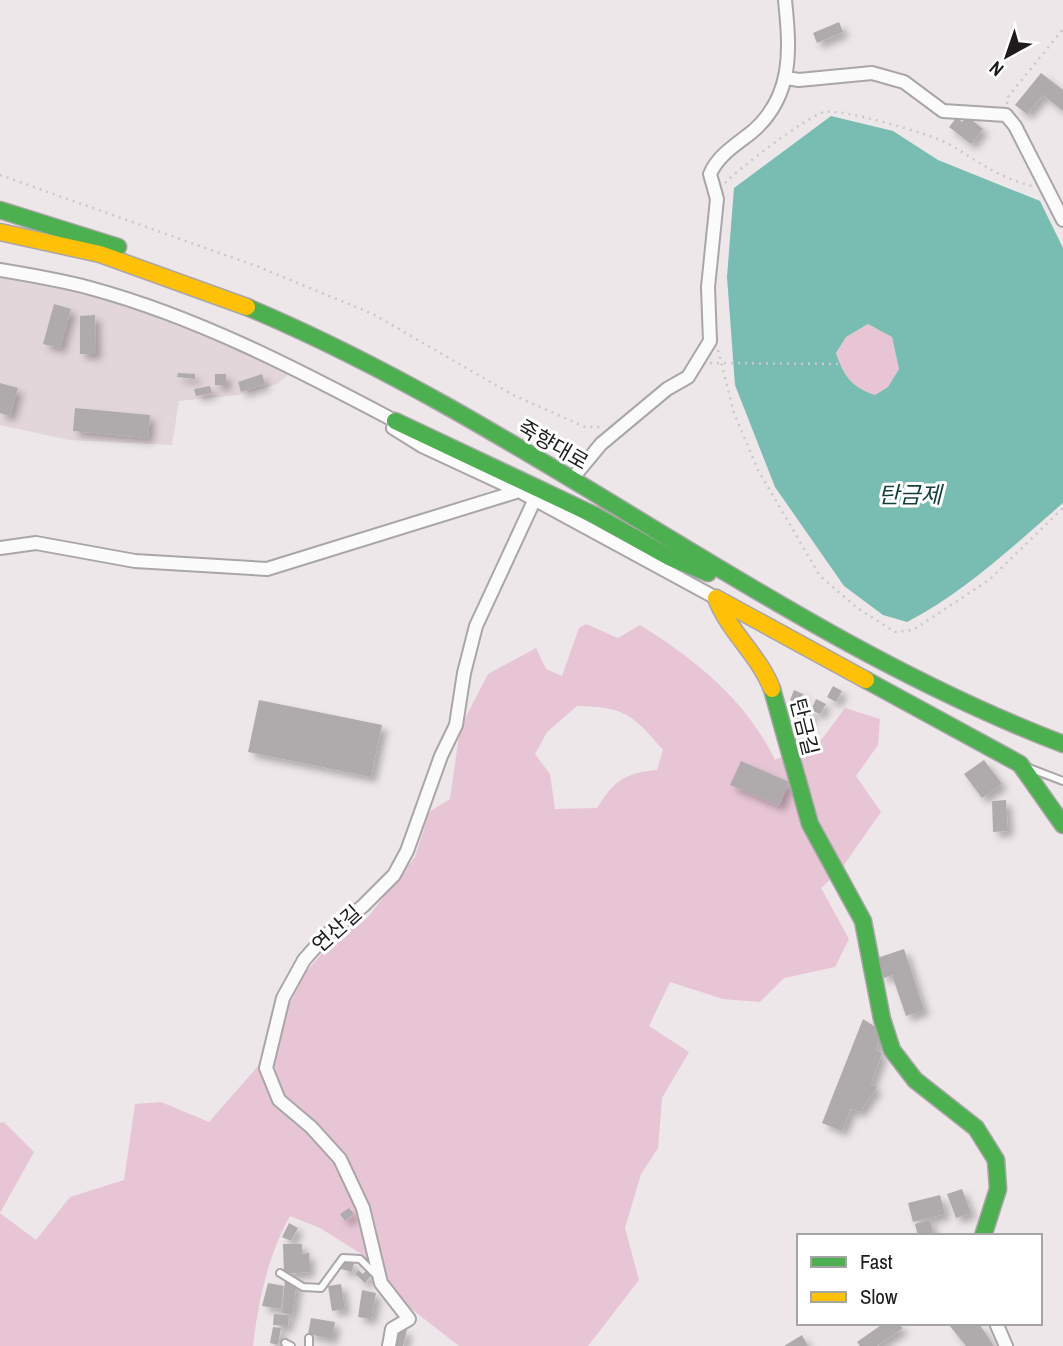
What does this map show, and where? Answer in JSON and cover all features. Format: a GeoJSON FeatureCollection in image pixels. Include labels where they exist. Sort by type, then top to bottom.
{"type":"FeatureCollection","features":[{"type":"Feature","properties":{"kind":"main road"},"geometry":{"type":"LineString","coordinates":[[0,210],[122,248],[167,276]]}},
{"type":"Feature","properties":{"kind":"main road","name":"죽향대로"},"geometry":{"type":"LineString","coordinates":[[0,232],[112,257],[167,276],[232,301],[349,354],[572,479],[764,594],[950,699],[1063,744]]}},
{"type":"Feature","properties":{"kind":"main road"},"geometry":{"type":"LineString","coordinates":[[394,421],[536,494],[668,557],[764,594]]}},
{"type":"Feature","properties":{"kind":"main road"},"geometry":{"type":"LineString","coordinates":[[716,598],[1020,764],[1063,825]]}},
{"type":"Feature","properties":{"kind":"main road","name":"탄금길"},"geometry":{"type":"LineString","coordinates":[[716,598],[722,619],[765,673],[775,694],[791,767],[810,824],[823,855],[863,920],[880,1013],[892,1052],[924,1088],[961,1115],[984,1137],[996,1157],[1001,1179],[984,1234]]}},
{"type":"Feature","properties":{"kind":"street"},"geometry":{"type":"LineString","coordinates":[[572,479],[601,444],[667,389],[688,377],[710,341],[708,287],[717,199],[710,174],[723,156],[756,128],[770,111],[786,78],[789,70],[785,0]]}},
{"type":"Feature","properties":{"kind":"street"},"geometry":{"type":"LineString","coordinates":[[786,78],[799,80],[872,73],[904,82],[943,111],[1006,115],[1016,126],[1063,220]]}},
{"type":"Feature","properties":{"kind":"street"},"geometry":{"type":"LineString","coordinates":[[0,270],[89,287],[168,313],[279,360],[394,421],[393,428],[400,434],[519,491],[536,494],[716,598]]}},
{"type":"Feature","properties":{"kind":"street"},"geometry":{"type":"LineString","coordinates":[[0,548],[36,542],[135,561],[174,561],[267,569],[519,491]]}},
{"type":"Feature","properties":{"kind":"street","name":"연산길"},"geometry":{"type":"LineString","coordinates":[[389,1346],[391,1329],[409,1319],[379,1278],[363,1208],[340,1159],[311,1127],[279,1100],[266,1068],[283,998],[304,960],[326,935],[363,906],[394,875],[407,851],[441,756],[456,725],[464,673],[476,625],[536,494]]}},
{"type":"Feature","properties":{"kind":"street"},"geometry":{"type":"LineString","coordinates":[[997,1325],[1006,1346]]}},
{"type":"Feature","properties":{"kind":"lane"},"geometry":{"type":"LineString","coordinates":[[1020,764],[1063,781]]}},
{"type":"Feature","properties":{"kind":"lane"},"geometry":{"type":"LineString","coordinates":[[280,1273],[303,1287],[321,1288],[343,1258],[360,1259],[379,1278]]}},
{"type":"Feature","properties":{"kind":"path"},"geometry":{"type":"LineString","coordinates":[[1006,115],[1009,97],[1063,29]]}},
{"type":"Feature","properties":{"kind":"path"},"geometry":{"type":"LineString","coordinates":[[724,183],[804,120],[827,111],[897,126],[946,142],[981,167],[1011,181],[1039,188]]}},
{"type":"Feature","properties":{"kind":"path"},"geometry":{"type":"LineString","coordinates":[[0,175],[259,267],[373,314],[513,395],[585,427],[621,428]]}},
{"type":"Feature","properties":{"kind":"path"},"geometry":{"type":"LineString","coordinates":[[718,345],[734,413],[758,470],[820,576],[856,607],[895,632],[913,630],[989,580],[1063,508]]}},
{"type":"Feature","properties":{"kind":"path"},"geometry":{"type":"LineString","coordinates":[[720,361],[840,364]]}},
{"type":"Feature","properties":{"kind":"shaded area"},"geometry":{"type":"Polygon","coordinates":[[[0,274],[123,304],[236,349],[289,374],[277,384],[239,395],[179,401],[172,445],[69,440],[0,425],[0,274]]]}},
{"type":"Feature","properties":{"kind":"shaded area"},"geometry":{"type":"Polygon","coordinates":[[[868,324],[892,337],[899,369],[888,387],[875,395],[850,380],[836,353],[846,337],[868,324]]]}},
{"type":"Feature","properties":{"kind":"shaded area"},"geometry":{"type":"Polygon","coordinates":[[[586,624],[618,638],[640,625],[680,652],[718,683],[750,719],[775,760],[822,739],[845,708],[880,719],[878,745],[856,776],[881,812],[841,869],[821,888],[849,939],[835,967],[784,978],[760,1002],[723,999],[670,982],[649,1026],[689,1052],[662,1098],[658,1148],[641,1174],[625,1228],[639,1280],[588,1346],[459,1346],[396,1297],[363,1255],[320,1228],[290,1216],[265,1279],[253,1346],[0,1346],[0,1213],[36,1240],[70,1197],[124,1180],[135,1104],[161,1102],[209,1122],[259,1065],[305,973],[333,940],[368,917],[415,857],[429,812],[450,799],[460,728],[488,674],[536,648],[546,669],[562,676],[579,628],[586,624]],[[577,706],[547,732],[535,754],[550,774],[555,809],[597,808],[621,780],[636,773],[657,770],[663,750],[643,728],[617,711],[577,706]]]}},
{"type":"Feature","properties":{"kind":"shaded area"},"geometry":{"type":"Polygon","coordinates":[[[4,1122],[34,1152],[0,1213],[0,1123],[4,1122]]]}},
{"type":"Feature","properties":{"kind":"water","name":"탄금제"},"geometry":{"type":"Polygon","coordinates":[[[831,116],[893,131],[938,160],[1040,201],[1063,248],[1063,503],[969,582],[907,622],[883,615],[844,586],[775,487],[735,385],[727,277],[734,188],[831,116]],[[868,324],[846,337],[836,353],[842,368],[854,384],[875,395],[888,387],[899,369],[892,337],[868,324]]]}},
{"type":"Feature","properties":{"kind":"building"},"geometry":{"type":"Polygon","coordinates":[[[839,22],[843,32],[817,43],[813,33],[839,22]]]}},
{"type":"Feature","properties":{"kind":"building"},"geometry":{"type":"Polygon","coordinates":[[[1041,73],[1063,90],[1063,111],[1043,95],[1027,114],[1015,105],[1041,73]]]}},
{"type":"Feature","properties":{"kind":"building"},"geometry":{"type":"Polygon","coordinates":[[[967,116],[983,129],[971,144],[949,127],[957,117],[962,122],[967,116]]]}},
{"type":"Feature","properties":{"kind":"building"},"geometry":{"type":"Polygon","coordinates":[[[54,304],[71,309],[60,348],[43,344],[54,304]]]}},
{"type":"Feature","properties":{"kind":"building"},"geometry":{"type":"Polygon","coordinates":[[[95,315],[96,354],[80,354],[80,316],[95,315]]]}},
{"type":"Feature","properties":{"kind":"building"},"geometry":{"type":"Polygon","coordinates":[[[178,373],[195,374],[195,379],[177,377],[178,373]]]}},
{"type":"Feature","properties":{"kind":"building"},"geometry":{"type":"Polygon","coordinates":[[[215,374],[226,374],[226,385],[215,385],[215,374]]]}},
{"type":"Feature","properties":{"kind":"building"},"geometry":{"type":"Polygon","coordinates":[[[262,374],[265,384],[241,392],[238,382],[262,374]]]}},
{"type":"Feature","properties":{"kind":"building"},"geometry":{"type":"Polygon","coordinates":[[[0,383],[18,388],[10,416],[0,413],[0,383]]]}},
{"type":"Feature","properties":{"kind":"building"},"geometry":{"type":"Polygon","coordinates":[[[210,386],[212,393],[196,396],[194,389],[210,386]]]}},
{"type":"Feature","properties":{"kind":"building"},"geometry":{"type":"Polygon","coordinates":[[[75,408],[150,415],[148,438],[73,431],[75,408]]]}},
{"type":"Feature","properties":{"kind":"building"},"geometry":{"type":"Polygon","coordinates":[[[833,686],[842,691],[836,702],[827,697],[833,686]]]}},
{"type":"Feature","properties":{"kind":"building"},"geometry":{"type":"Polygon","coordinates":[[[794,690],[803,694],[799,704],[790,700],[794,690]]]}},
{"type":"Feature","properties":{"kind":"building"},"geometry":{"type":"Polygon","coordinates":[[[816,699],[826,704],[820,714],[811,710],[816,699]]]}},
{"type":"Feature","properties":{"kind":"building"},"geometry":{"type":"Polygon","coordinates":[[[259,700],[382,725],[371,777],[248,752],[259,700]]]}},
{"type":"Feature","properties":{"kind":"building"},"geometry":{"type":"Polygon","coordinates":[[[798,706],[812,713],[807,724],[792,717],[798,706]]]}},
{"type":"Feature","properties":{"kind":"building"},"geometry":{"type":"Polygon","coordinates":[[[984,760],[1002,784],[982,798],[964,774],[984,760]]]}},
{"type":"Feature","properties":{"kind":"building"},"geometry":{"type":"Polygon","coordinates":[[[741,761],[789,782],[779,806],[730,785],[741,761]]]}},
{"type":"Feature","properties":{"kind":"building"},"geometry":{"type":"Polygon","coordinates":[[[1006,800],[1008,831],[993,832],[992,801],[1006,800]]]}},
{"type":"Feature","properties":{"kind":"building"},"geometry":{"type":"Polygon","coordinates":[[[904,949],[924,1010],[906,1016],[892,975],[884,978],[877,958],[904,949]]]}},
{"type":"Feature","properties":{"kind":"building"},"geometry":{"type":"Polygon","coordinates":[[[863,1019],[882,1031],[876,1050],[882,1053],[871,1084],[877,1087],[860,1112],[851,1109],[842,1131],[822,1123],[863,1019]]]}},
{"type":"Feature","properties":{"kind":"building"},"geometry":{"type":"Polygon","coordinates":[[[962,1189],[971,1213],[956,1218],[947,1194],[962,1189]]]}},
{"type":"Feature","properties":{"kind":"building"},"geometry":{"type":"Polygon","coordinates":[[[940,1195],[945,1214],[913,1222],[908,1203],[940,1195]]]}},
{"type":"Feature","properties":{"kind":"building"},"geometry":{"type":"Polygon","coordinates":[[[349,1208],[354,1214],[345,1221],[340,1214],[349,1208]]]}},
{"type":"Feature","properties":{"kind":"building"},"geometry":{"type":"Polygon","coordinates":[[[930,1220],[934,1234],[918,1234],[915,1224],[930,1220]]]}},
{"type":"Feature","properties":{"kind":"building"},"geometry":{"type":"Polygon","coordinates":[[[289,1223],[298,1228],[291,1241],[282,1237],[289,1223]]]}},
{"type":"Feature","properties":{"kind":"building"},"geometry":{"type":"Polygon","coordinates":[[[283,1244],[302,1244],[302,1254],[309,1253],[309,1272],[284,1274],[283,1244]]]}},
{"type":"Feature","properties":{"kind":"building"},"geometry":{"type":"Polygon","coordinates":[[[343,1260],[354,1263],[352,1272],[341,1269],[343,1260]]]}},
{"type":"Feature","properties":{"kind":"building"},"geometry":{"type":"Polygon","coordinates":[[[367,1269],[372,1274],[365,1283],[355,1274],[358,1270],[363,1274],[367,1269]]]}},
{"type":"Feature","properties":{"kind":"building"},"geometry":{"type":"Polygon","coordinates":[[[285,1280],[297,1282],[292,1315],[282,1313],[285,1280]]]}},
{"type":"Feature","properties":{"kind":"building"},"geometry":{"type":"Polygon","coordinates":[[[268,1283],[284,1286],[281,1309],[262,1306],[268,1283]]]}},
{"type":"Feature","properties":{"kind":"building"},"geometry":{"type":"Polygon","coordinates":[[[341,1284],[345,1309],[332,1311],[328,1286],[341,1284]]]}},
{"type":"Feature","properties":{"kind":"building"},"geometry":{"type":"Polygon","coordinates":[[[362,1290],[376,1293],[371,1319],[358,1317],[362,1290]]]}},
{"type":"Feature","properties":{"kind":"building"},"geometry":{"type":"Polygon","coordinates":[[[274,1314],[289,1315],[288,1326],[273,1325],[274,1314]]]}},
{"type":"Feature","properties":{"kind":"building"},"geometry":{"type":"Polygon","coordinates":[[[311,1318],[335,1322],[332,1339],[308,1334],[311,1318]]]}},
{"type":"Feature","properties":{"kind":"building"},"geometry":{"type":"Polygon","coordinates":[[[881,1325],[899,1325],[903,1328],[877,1346],[860,1346],[857,1342],[881,1325]]]}},
{"type":"Feature","properties":{"kind":"building"},"geometry":{"type":"Polygon","coordinates":[[[949,1325],[980,1325],[994,1346],[966,1346],[949,1325]]]}},
{"type":"Feature","properties":{"kind":"building"},"geometry":{"type":"Polygon","coordinates":[[[273,1327],[281,1328],[278,1345],[270,1343],[273,1327]]]}},
{"type":"Feature","properties":{"kind":"building"},"geometry":{"type":"Polygon","coordinates":[[[399,1328],[407,1330],[403,1346],[393,1346],[399,1328]]]}},
{"type":"Feature","properties":{"kind":"building"},"geometry":{"type":"Polygon","coordinates":[[[802,1335],[808,1346],[784,1346],[802,1335]]]}},
{"type":"Feature","properties":{"kind":"traffic: fast"},"geometry":{"type":"LineString","coordinates":[[0,210],[118,247]]}},
{"type":"Feature","properties":{"kind":"traffic: fast"},"geometry":{"type":"LineString","coordinates":[[247,307],[352,356],[454,410],[853,646],[956,698],[1063,744]]}},
{"type":"Feature","properties":{"kind":"traffic: fast"},"geometry":{"type":"LineString","coordinates":[[395,421],[594,515],[669,557],[708,573]]}},
{"type":"Feature","properties":{"kind":"traffic: fast"},"geometry":{"type":"LineString","coordinates":[[866,680],[1020,764],[1063,825]]}},
{"type":"Feature","properties":{"kind":"traffic: fast"},"geometry":{"type":"LineString","coordinates":[[772,689],[810,824],[863,921],[882,1019],[892,1050],[915,1080],[976,1128],[996,1160],[998,1189],[984,1234]]}},
{"type":"Feature","properties":{"kind":"traffic: slow"},"geometry":{"type":"LineString","coordinates":[[0,232],[100,254],[247,307]]}},
{"type":"Feature","properties":{"kind":"traffic: slow"},"geometry":{"type":"LineString","coordinates":[[772,689],[760,665],[728,622],[716,598],[866,680]]}}]}
